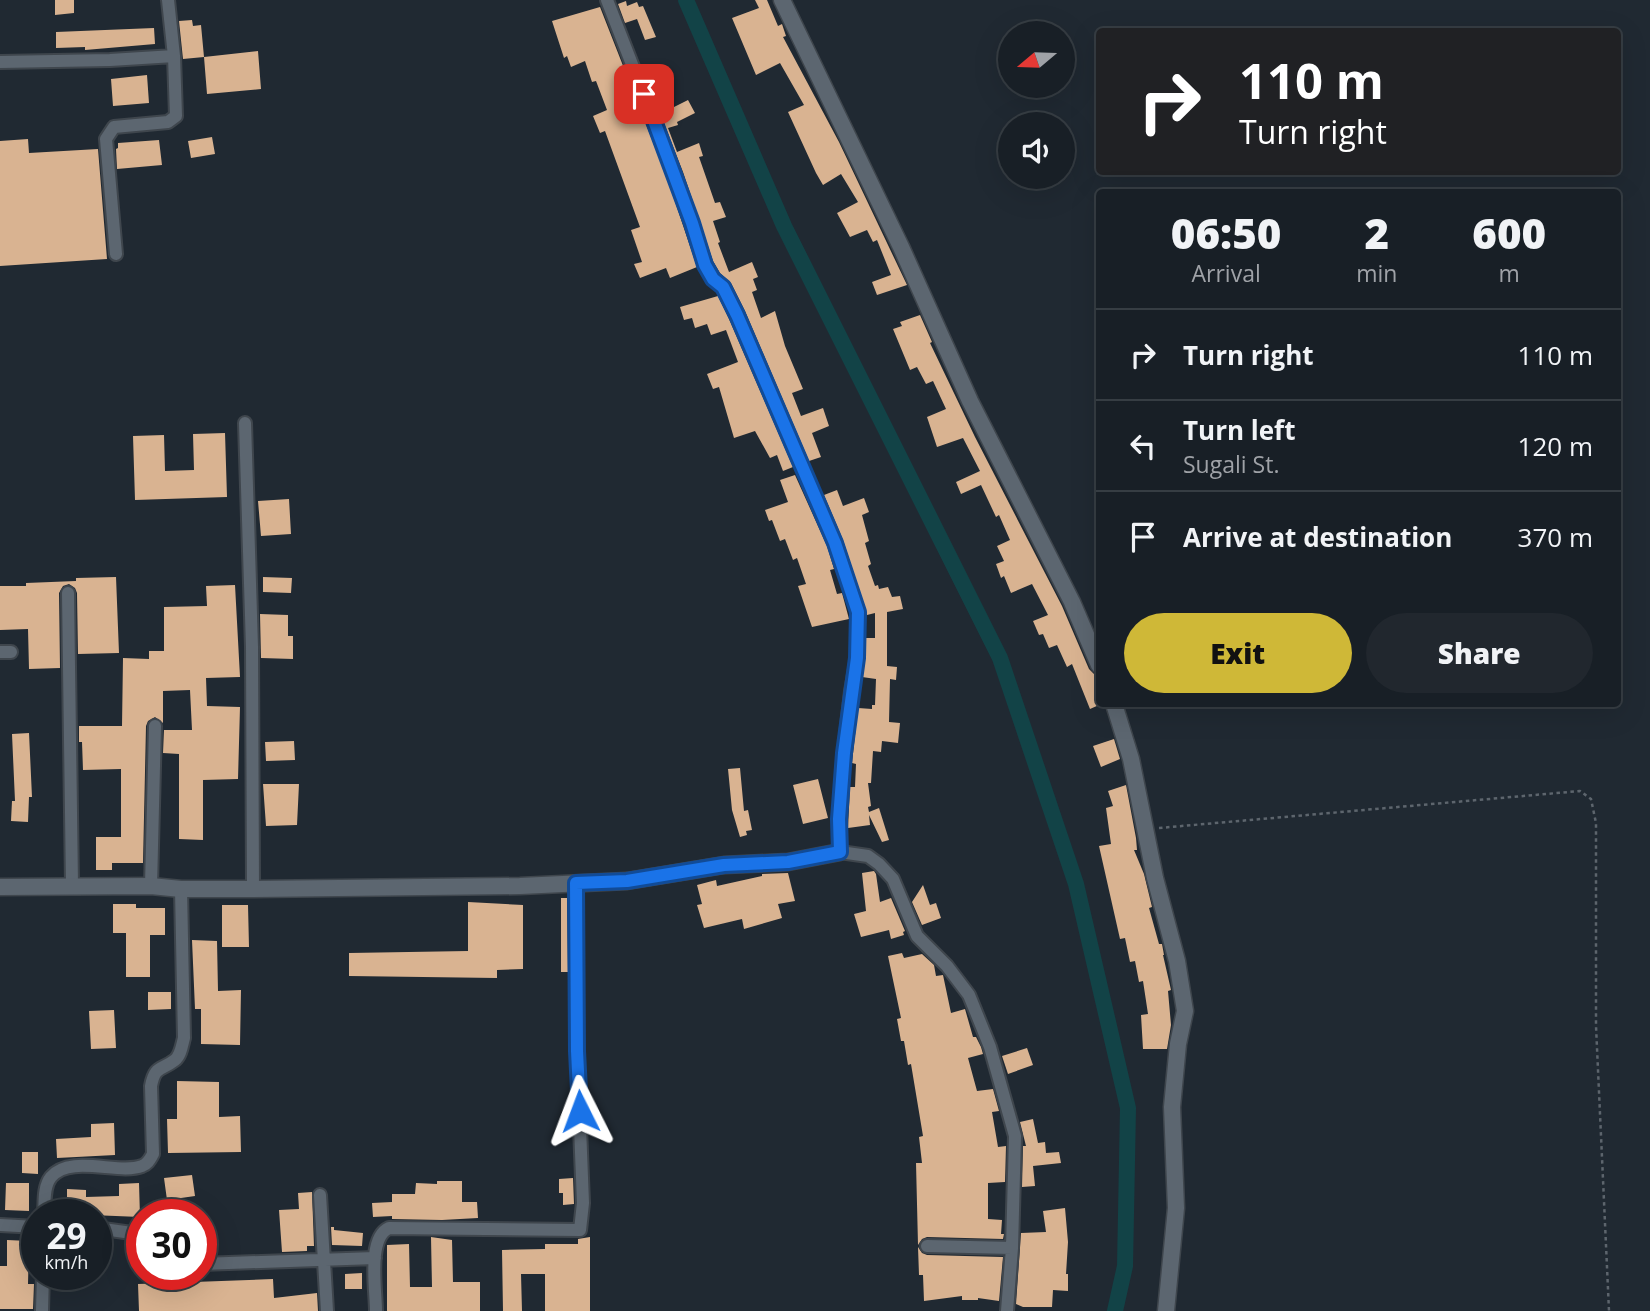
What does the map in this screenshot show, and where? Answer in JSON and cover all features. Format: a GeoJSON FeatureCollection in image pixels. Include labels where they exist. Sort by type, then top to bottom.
{"type":"FeatureCollection","features":[{"type":"Feature","properties":{"kind":"street"},"geometry":{"type":"LineString","coordinates":[[116,254],[107,135],[114,127],[168,122],[176,116],[174,56],[168,0]]}},
{"type":"Feature","properties":{"kind":"street"},"geometry":{"type":"LineString","coordinates":[[607,0],[675,175],[705,265],[713,279],[723,287],[737,315],[835,543],[858,612],[857,658],[844,753],[839,819],[840,852]]}},
{"type":"Feature","properties":{"kind":"street"},"geometry":{"type":"LineString","coordinates":[[782,0],[901,247],[970,401],[1037,529],[1096,658]]}},
{"type":"Feature","properties":{"kind":"street"},"geometry":{"type":"LineString","coordinates":[[0,62],[174,56]]}},
{"type":"Feature","properties":{"kind":"street"},"geometry":{"type":"LineString","coordinates":[[245,423],[252,647],[253,889]]}},
{"type":"Feature","properties":{"kind":"street"},"geometry":{"type":"LineString","coordinates":[[68,593],[72,885]]}},
{"type":"Feature","properties":{"kind":"street"},"geometry":{"type":"LineString","coordinates":[[1115,707],[1131,759],[1154,878],[1177,961],[1185,1011],[1178,1044],[1172,1107],[1176,1208],[1166,1311]]}},
{"type":"Feature","properties":{"kind":"street"},"geometry":{"type":"LineString","coordinates":[[150,886],[155,726]]}},
{"type":"Feature","properties":{"kind":"street"},"geometry":{"type":"LineString","coordinates":[[0,887],[72,885],[253,889],[576,883],[627,881],[724,865],[788,862],[840,852],[868,856],[879,863],[893,879],[917,936],[947,966],[968,995],[990,1047],[1015,1136],[1012,1248],[1007,1311]]}},
{"type":"Feature","properties":{"kind":"street"},"geometry":{"type":"LineString","coordinates":[[376,1311],[375,1258],[381,1233],[392,1227],[580,1230],[583,1203],[577,1051],[576,883]]}},
{"type":"Feature","properties":{"kind":"street"},"geometry":{"type":"LineString","coordinates":[[45,1199],[46,1188],[52,1176],[61,1171],[87,1166],[140,1167],[148,1163],[153,1154],[153,1076],[156,1070],[176,1060],[184,1038],[181,889]]}},
{"type":"Feature","properties":{"kind":"street"},"geometry":{"type":"LineString","coordinates":[[320,1195],[327,1311]]}},
{"type":"Feature","properties":{"kind":"street"},"geometry":{"type":"LineString","coordinates":[[0,1225],[21,1226]]}},
{"type":"Feature","properties":{"kind":"street"},"geometry":{"type":"LineString","coordinates":[[927,1247],[1012,1248]]}},
{"type":"Feature","properties":{"kind":"street"},"geometry":{"type":"LineString","coordinates":[[217,1264],[375,1258]]}},
{"type":"Feature","properties":{"kind":"street"},"geometry":{"type":"LineString","coordinates":[[42,1311],[43,1290]]}},
{"type":"Feature","properties":{"kind":"path"},"geometry":{"type":"LineString","coordinates":[[1145,829],[1580,792],[1591,799],[1596,823],[1596,1026],[1609,1311]]}},
{"type":"Feature","properties":{"kind":"building"},"geometry":{"type":"Polygon","coordinates":[[[55,0],[74,0],[74,13],[55,15],[55,0]]]}},
{"type":"Feature","properties":{"kind":"building"},"geometry":{"type":"Polygon","coordinates":[[[755,0],[767,0],[778,26],[782,24],[786,36],[783,37],[839,142],[907,285],[877,295],[872,282],[891,275],[877,240],[873,242],[867,230],[850,237],[837,213],[858,202],[841,174],[823,185],[816,173],[788,112],[804,105],[780,63],[756,75],[732,18],[759,8],[755,0]]]}},
{"type":"Feature","properties":{"kind":"building"},"geometry":{"type":"Polygon","coordinates":[[[626,1],[627,6],[637,2],[639,7],[643,6],[656,37],[645,40],[637,19],[625,23],[618,4],[626,1]]]}},
{"type":"Feature","properties":{"kind":"building"},"geometry":{"type":"Polygon","coordinates":[[[600,7],[667,178],[697,267],[670,278],[666,268],[640,278],[634,264],[642,262],[631,230],[640,227],[605,131],[600,133],[593,116],[607,110],[596,81],[592,82],[585,61],[571,67],[567,56],[564,58],[552,21],[600,7]]]}},
{"type":"Feature","properties":{"kind":"building"},"geometry":{"type":"Polygon","coordinates":[[[192,20],[193,26],[201,25],[204,57],[183,59],[179,21],[192,20]]]}},
{"type":"Feature","properties":{"kind":"building"},"geometry":{"type":"Polygon","coordinates":[[[154,28],[155,44],[85,50],[85,47],[56,48],[56,32],[154,28]]]}},
{"type":"Feature","properties":{"kind":"building"},"geometry":{"type":"Polygon","coordinates":[[[258,51],[261,89],[207,94],[204,57],[258,51]]]}},
{"type":"Feature","properties":{"kind":"building"},"geometry":{"type":"Polygon","coordinates":[[[656,65],[674,107],[688,100],[695,113],[677,122],[678,125],[668,128],[677,152],[699,143],[703,156],[699,157],[715,203],[720,202],[726,217],[713,221],[729,272],[752,262],[758,277],[753,279],[757,290],[752,292],[761,318],[775,311],[785,346],[803,389],[792,393],[801,416],[823,408],[829,426],[812,433],[821,457],[809,461],[745,311],[731,283],[720,273],[713,261],[683,172],[643,69],[656,65]]]}},
{"type":"Feature","properties":{"kind":"building"},"geometry":{"type":"Polygon","coordinates":[[[147,75],[149,103],[113,106],[111,79],[147,75]]]}},
{"type":"Feature","properties":{"kind":"building"},"geometry":{"type":"Polygon","coordinates":[[[212,137],[215,154],[191,158],[188,141],[212,137]]]}},
{"type":"Feature","properties":{"kind":"building"},"geometry":{"type":"Polygon","coordinates":[[[28,139],[29,153],[98,149],[107,259],[0,266],[0,141],[28,139]]]}},
{"type":"Feature","properties":{"kind":"building"},"geometry":{"type":"Polygon","coordinates":[[[159,140],[162,165],[117,169],[118,143],[159,140]]]}},
{"type":"Feature","properties":{"kind":"building"},"geometry":{"type":"Polygon","coordinates":[[[718,296],[793,467],[783,471],[777,455],[770,458],[755,431],[734,438],[719,387],[713,389],[707,374],[738,362],[726,330],[711,335],[707,324],[695,328],[692,318],[684,320],[680,307],[718,296]]]}},
{"type":"Feature","properties":{"kind":"building"},"geometry":{"type":"Polygon","coordinates":[[[920,315],[932,342],[930,343],[975,437],[1062,606],[1089,669],[1095,675],[1096,706],[1090,709],[1072,664],[1067,667],[1057,645],[1049,648],[1043,634],[1039,635],[1033,621],[1048,615],[1032,584],[1011,593],[1004,576],[1001,578],[996,564],[1004,561],[997,546],[1010,540],[981,485],[961,494],[956,482],[980,471],[963,438],[937,447],[927,417],[946,409],[933,381],[926,384],[917,367],[910,370],[893,329],[902,326],[900,322],[920,315]]]}},
{"type":"Feature","properties":{"kind":"building"},"geometry":{"type":"Polygon","coordinates":[[[225,433],[227,497],[135,500],[133,436],[164,435],[165,471],[194,470],[193,434],[225,433]]]}},
{"type":"Feature","properties":{"kind":"building"},"geometry":{"type":"Polygon","coordinates":[[[795,475],[827,546],[834,569],[830,570],[837,594],[842,593],[849,619],[812,627],[798,586],[806,584],[797,558],[793,560],[785,539],[780,541],[772,520],[769,521],[765,510],[788,502],[780,480],[795,475]]]}},
{"type":"Feature","properties":{"kind":"building"},"geometry":{"type":"Polygon","coordinates":[[[837,490],[843,506],[864,498],[869,512],[862,515],[869,541],[865,543],[871,564],[868,566],[875,586],[878,585],[879,589],[888,587],[892,597],[900,596],[903,609],[887,612],[887,666],[897,667],[896,680],[890,679],[889,722],[900,723],[898,743],[882,741],[881,752],[873,751],[871,783],[868,783],[871,806],[868,807],[869,812],[879,808],[889,840],[882,842],[869,815],[870,825],[848,828],[850,787],[855,787],[856,764],[852,763],[858,708],[872,709],[872,705],[875,705],[876,679],[862,677],[866,638],[875,638],[875,613],[867,615],[843,540],[824,495],[837,490]]]}},
{"type":"Feature","properties":{"kind":"building"},"geometry":{"type":"Polygon","coordinates":[[[289,499],[291,534],[261,536],[258,501],[289,499]]]}},
{"type":"Feature","properties":{"kind":"building"},"geometry":{"type":"Polygon","coordinates":[[[116,577],[119,653],[78,654],[77,593],[69,584],[63,586],[59,593],[60,668],[29,669],[28,629],[0,630],[0,586],[116,577]]]}},
{"type":"Feature","properties":{"kind":"building"},"geometry":{"type":"Polygon","coordinates":[[[263,577],[292,578],[291,593],[263,592],[263,577]]]}},
{"type":"Feature","properties":{"kind":"building"},"geometry":{"type":"Polygon","coordinates":[[[235,585],[240,677],[206,678],[207,706],[240,707],[238,779],[203,780],[203,840],[179,839],[179,754],[163,753],[164,730],[192,730],[190,690],[163,691],[163,723],[155,717],[148,721],[146,726],[143,863],[112,863],[112,870],[96,870],[96,837],[121,837],[121,769],[83,770],[79,726],[122,726],[123,658],[149,659],[149,651],[164,651],[164,607],[207,606],[206,586],[235,585]]]}},
{"type":"Feature","properties":{"kind":"building"},"geometry":{"type":"Polygon","coordinates":[[[260,614],[288,615],[288,636],[293,636],[293,659],[261,658],[260,614]]]}},
{"type":"Feature","properties":{"kind":"building"},"geometry":{"type":"Polygon","coordinates":[[[29,733],[32,797],[29,797],[28,822],[11,821],[12,801],[15,801],[12,734],[29,733]]]}},
{"type":"Feature","properties":{"kind":"building"},"geometry":{"type":"Polygon","coordinates":[[[1114,739],[1120,759],[1101,767],[1093,746],[1114,739]]]}},
{"type":"Feature","properties":{"kind":"building"},"geometry":{"type":"Polygon","coordinates":[[[294,741],[295,760],[266,761],[265,742],[294,741]]]}},
{"type":"Feature","properties":{"kind":"building"},"geometry":{"type":"Polygon","coordinates":[[[740,768],[744,811],[748,810],[752,830],[746,831],[747,835],[740,837],[732,810],[728,769],[740,768]]]}},
{"type":"Feature","properties":{"kind":"building"},"geometry":{"type":"Polygon","coordinates":[[[818,779],[828,818],[803,824],[793,785],[818,779]]]}},
{"type":"Feature","properties":{"kind":"building"},"geometry":{"type":"Polygon","coordinates":[[[263,784],[299,784],[297,825],[266,826],[263,784]]]}},
{"type":"Feature","properties":{"kind":"building"},"geometry":{"type":"Polygon","coordinates":[[[1126,785],[1136,838],[1137,850],[1134,850],[1144,874],[1152,907],[1149,908],[1159,944],[1162,944],[1171,990],[1168,991],[1171,1025],[1167,1049],[1143,1049],[1141,1015],[1148,1014],[1143,981],[1139,982],[1135,961],[1130,962],[1125,938],[1120,939],[1099,846],[1111,844],[1106,808],[1113,806],[1108,791],[1126,785]]]}},
{"type":"Feature","properties":{"kind":"building"},"geometry":{"type":"Polygon","coordinates":[[[874,871],[880,902],[891,898],[905,931],[904,935],[891,939],[889,930],[861,937],[854,914],[866,911],[862,873],[874,871]]]}},
{"type":"Feature","properties":{"kind":"building"},"geometry":{"type":"Polygon","coordinates":[[[788,873],[795,901],[778,904],[782,918],[744,929],[742,919],[704,928],[697,905],[702,904],[697,885],[716,880],[717,886],[762,874],[788,873]]]}},
{"type":"Feature","properties":{"kind":"building"},"geometry":{"type":"Polygon","coordinates":[[[923,885],[930,905],[936,903],[941,918],[922,925],[912,902],[923,885]]]}},
{"type":"Feature","properties":{"kind":"building"},"geometry":{"type":"Polygon","coordinates":[[[561,898],[567,898],[568,972],[561,972],[561,898]]]}},
{"type":"Feature","properties":{"kind":"building"},"geometry":{"type":"Polygon","coordinates":[[[468,902],[523,905],[523,969],[497,970],[497,978],[349,976],[349,953],[468,951],[468,902]]]}},
{"type":"Feature","properties":{"kind":"building"},"geometry":{"type":"Polygon","coordinates":[[[113,904],[136,904],[136,908],[165,908],[165,935],[150,935],[150,977],[126,977],[126,933],[113,933],[113,904]]]}},
{"type":"Feature","properties":{"kind":"building"},"geometry":{"type":"Polygon","coordinates":[[[222,905],[248,905],[249,947],[222,947],[222,905]]]}},
{"type":"Feature","properties":{"kind":"building"},"geometry":{"type":"Polygon","coordinates":[[[192,940],[217,941],[218,991],[241,990],[240,1045],[201,1044],[201,1009],[195,1009],[192,940]]]}},
{"type":"Feature","properties":{"kind":"building"},"geometry":{"type":"Polygon","coordinates":[[[902,953],[904,958],[922,954],[934,965],[936,976],[943,975],[951,1013],[965,1009],[973,1037],[976,1037],[981,1047],[983,1054],[968,1058],[977,1091],[993,1089],[999,1111],[992,1112],[998,1147],[1006,1146],[1005,1182],[988,1183],[988,1219],[1002,1220],[1003,1239],[927,1237],[918,1245],[916,1163],[922,1163],[919,1137],[923,1136],[911,1064],[908,1065],[904,1041],[901,1041],[897,1019],[901,1018],[888,956],[902,953]]]}},
{"type":"Feature","properties":{"kind":"building"},"geometry":{"type":"Polygon","coordinates":[[[148,992],[171,992],[171,1009],[148,1010],[148,992]]]}},
{"type":"Feature","properties":{"kind":"building"},"geometry":{"type":"Polygon","coordinates":[[[114,1010],[116,1048],[91,1049],[89,1011],[114,1010]]]}},
{"type":"Feature","properties":{"kind":"building"},"geometry":{"type":"Polygon","coordinates":[[[1027,1048],[1033,1065],[1008,1074],[1002,1056],[1027,1048]]]}},
{"type":"Feature","properties":{"kind":"building"},"geometry":{"type":"Polygon","coordinates":[[[177,1081],[219,1082],[219,1117],[240,1116],[241,1152],[168,1153],[167,1119],[177,1119],[177,1081]]]}},
{"type":"Feature","properties":{"kind":"building"},"geometry":{"type":"Polygon","coordinates":[[[1033,1119],[1038,1143],[1045,1142],[1046,1153],[1059,1152],[1061,1163],[1033,1166],[1035,1186],[1022,1187],[1023,1146],[1026,1146],[1020,1122],[1033,1119]]]}},
{"type":"Feature","properties":{"kind":"building"},"geometry":{"type":"Polygon","coordinates":[[[114,1123],[115,1155],[57,1158],[56,1139],[91,1137],[91,1124],[114,1123]]]}},
{"type":"Feature","properties":{"kind":"building"},"geometry":{"type":"Polygon","coordinates":[[[22,1152],[38,1152],[38,1174],[22,1173],[22,1152]]]}},
{"type":"Feature","properties":{"kind":"building"},"geometry":{"type":"Polygon","coordinates":[[[192,1175],[195,1196],[167,1199],[164,1178],[192,1175]]]}},
{"type":"Feature","properties":{"kind":"building"},"geometry":{"type":"Polygon","coordinates":[[[573,1178],[574,1204],[563,1205],[563,1193],[559,1193],[559,1179],[573,1178]]]}},
{"type":"Feature","properties":{"kind":"building"},"geometry":{"type":"Polygon","coordinates":[[[437,1181],[462,1181],[462,1202],[477,1202],[478,1218],[442,1220],[373,1217],[372,1203],[392,1202],[392,1194],[415,1194],[416,1183],[437,1184],[437,1181]]]}},
{"type":"Feature","properties":{"kind":"building"},"geometry":{"type":"Polygon","coordinates":[[[6,1183],[29,1183],[29,1199],[21,1199],[21,1211],[5,1210],[6,1183]]]}},
{"type":"Feature","properties":{"kind":"building"},"geometry":{"type":"Polygon","coordinates":[[[139,1183],[139,1199],[126,1199],[126,1216],[112,1216],[112,1199],[67,1199],[67,1189],[86,1190],[86,1197],[119,1196],[119,1184],[139,1183]]]}},
{"type":"Feature","properties":{"kind":"building"},"geometry":{"type":"Polygon","coordinates":[[[312,1192],[314,1246],[307,1246],[307,1251],[282,1252],[279,1210],[299,1209],[298,1193],[312,1192]]]}},
{"type":"Feature","properties":{"kind":"building"},"geometry":{"type":"Polygon","coordinates":[[[1065,1208],[1068,1291],[1053,1290],[1052,1307],[1023,1307],[1016,1304],[1021,1233],[1046,1232],[1043,1211],[1065,1208]]]}},
{"type":"Feature","properties":{"kind":"building"},"geometry":{"type":"Polygon","coordinates":[[[331,1227],[334,1227],[334,1230],[363,1233],[362,1246],[332,1245],[331,1227]]]}},
{"type":"Feature","properties":{"kind":"building"},"geometry":{"type":"Polygon","coordinates":[[[431,1237],[452,1240],[453,1282],[480,1282],[480,1311],[387,1311],[387,1245],[409,1244],[410,1287],[432,1287],[431,1237]]]}},
{"type":"Feature","properties":{"kind":"building"},"geometry":{"type":"Polygon","coordinates":[[[590,1237],[590,1311],[545,1311],[545,1274],[521,1274],[522,1311],[503,1311],[502,1250],[545,1249],[545,1244],[578,1244],[578,1239],[590,1237]]]}},
{"type":"Feature","properties":{"kind":"building"},"geometry":{"type":"Polygon","coordinates":[[[7,1240],[21,1241],[21,1290],[34,1290],[33,1309],[0,1309],[0,1266],[7,1266],[7,1240]]]}},
{"type":"Feature","properties":{"kind":"building"},"geometry":{"type":"Polygon","coordinates":[[[918,1247],[927,1255],[1003,1257],[999,1301],[978,1298],[962,1300],[962,1296],[924,1301],[918,1247]]]}},
{"type":"Feature","properties":{"kind":"building"},"geometry":{"type":"Polygon","coordinates":[[[362,1273],[362,1289],[345,1289],[345,1274],[362,1273]]]}},
{"type":"Feature","properties":{"kind":"building"},"geometry":{"type":"Polygon","coordinates":[[[273,1279],[274,1298],[317,1293],[318,1311],[139,1311],[138,1290],[217,1290],[217,1281],[273,1279]]]}},
{"type":"Feature","properties":{"kind":"waterway"},"geometry":{"type":"LineString","coordinates":[[686,0],[784,226],[1000,658],[1076,884],[1128,1108],[1125,1266],[1115,1311]]}},
{"type":"Feature","properties":{"kind":"route"},"geometry":{"type":"LineString","coordinates":[[580,1111],[576,883],[627,881],[724,865],[788,862],[840,852],[839,819],[844,753],[857,658],[858,612],[835,543],[737,315],[723,287],[713,279],[705,265],[644,94]]}}]}
